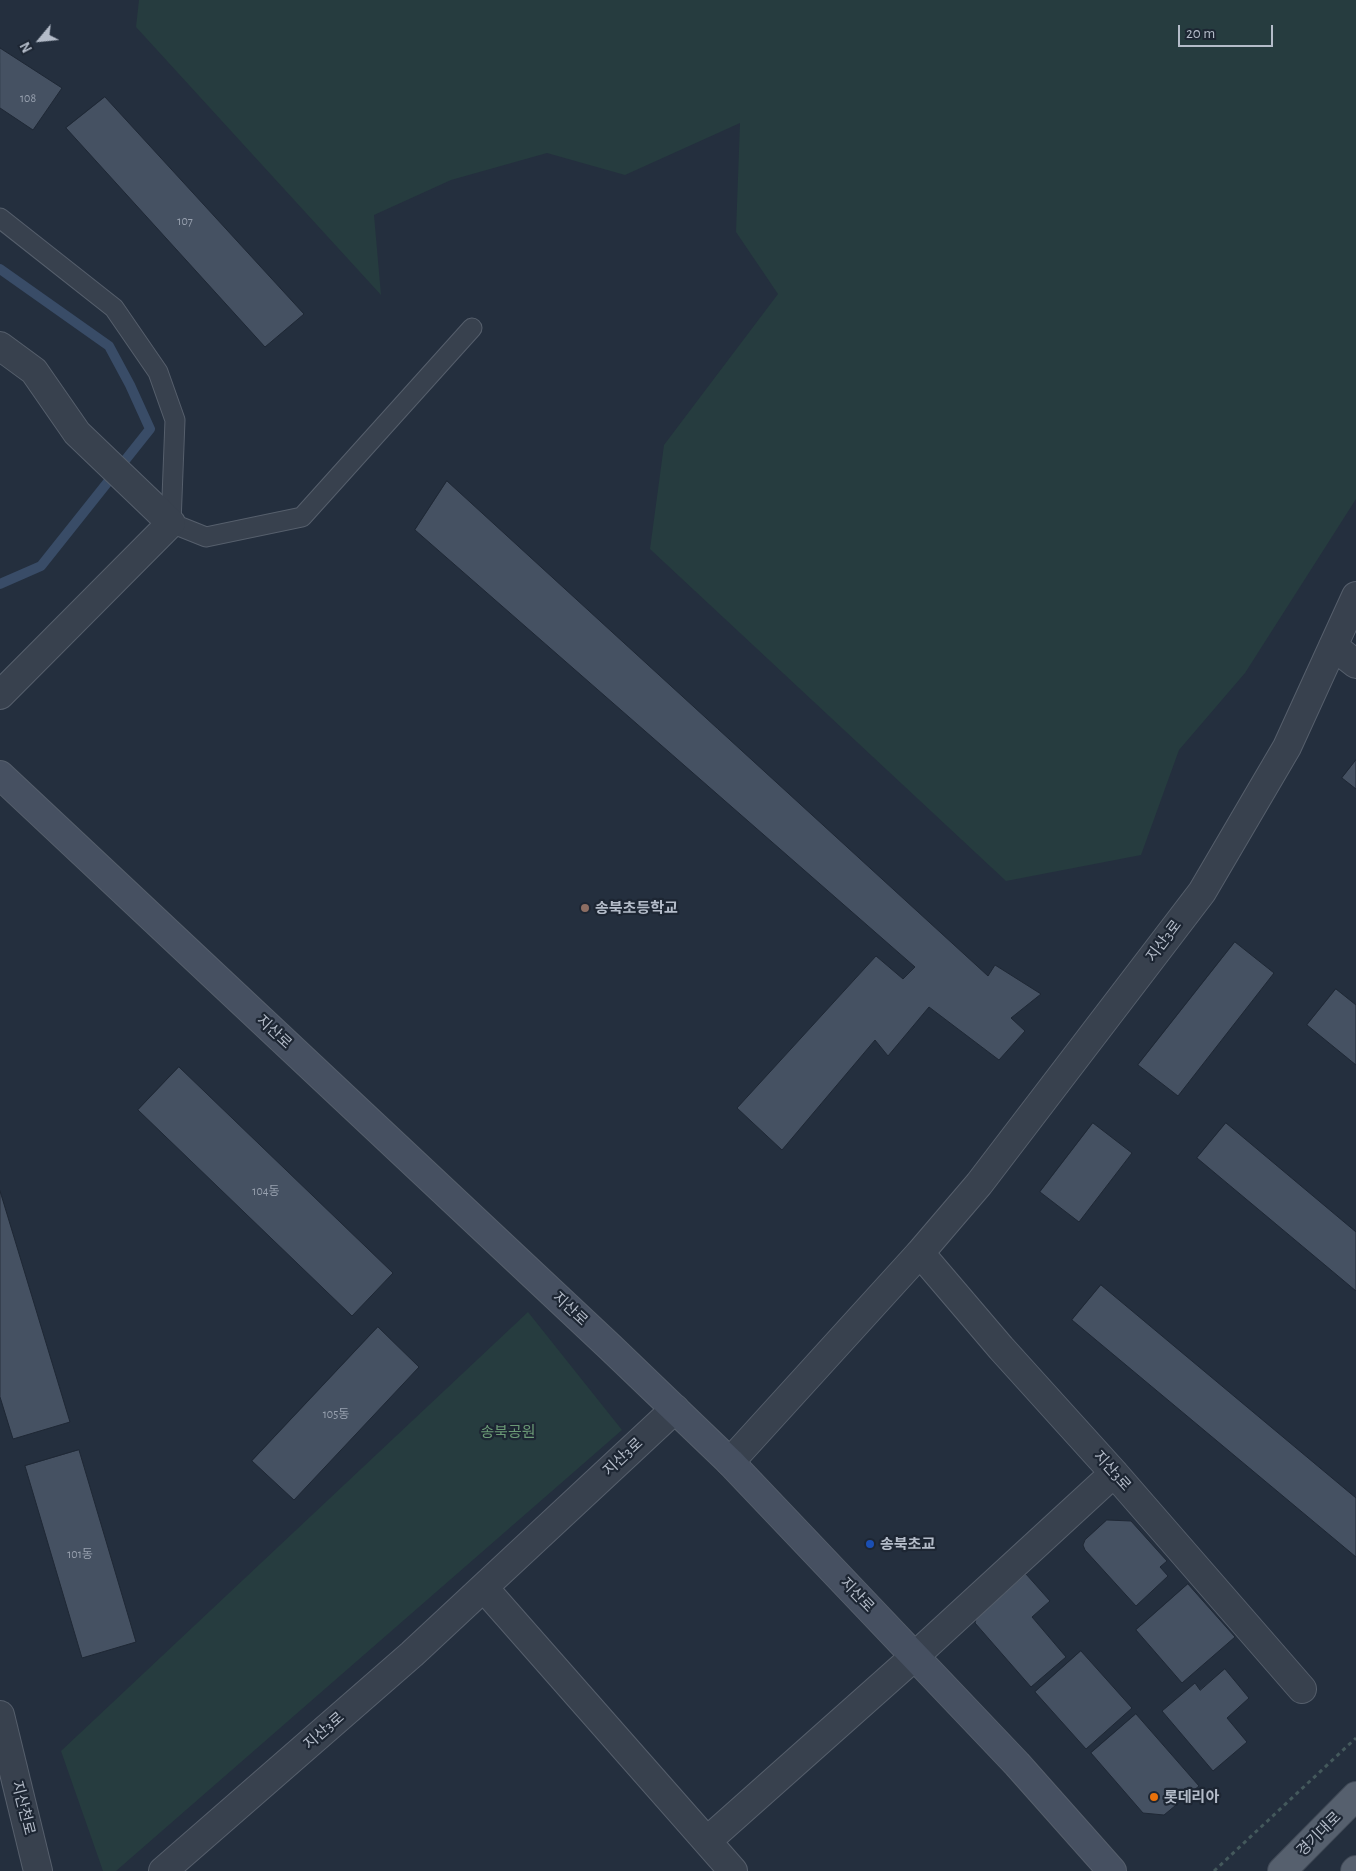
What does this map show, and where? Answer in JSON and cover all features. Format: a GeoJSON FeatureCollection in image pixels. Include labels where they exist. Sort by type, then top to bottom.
{"type":"FeatureCollection","features":[{"type":"Feature","properties":{"kind":"main road","name":"지산로"},"geometry":{"type":"LineString","coordinates":[[0,775],[730,1462],[1017,1764],[1112,1871]]}},
{"type":"Feature","properties":{"kind":"main road","name":"경기대로"},"geometry":{"type":"LineString","coordinates":[[1282,1871],[1356,1796]]}},
{"type":"Feature","properties":{"kind":"street"},"geometry":{"type":"LineString","coordinates":[[0,346],[34,371],[77,432],[171,523],[0,695]]}},
{"type":"Feature","properties":{"kind":"street","name":"지산3로"},"geometry":{"type":"LineString","coordinates":[[730,1462],[920,1253],[979,1184],[1202,892],[1288,747],[1356,596]]}},
{"type":"Feature","properties":{"kind":"street"},"geometry":{"type":"LineString","coordinates":[[1333,646],[1356,664]]}},
{"type":"Feature","properties":{"kind":"street","name":"지산3로"},"geometry":{"type":"LineString","coordinates":[[920,1253],[1001,1348],[1114,1473],[1302,1689]]}},
{"type":"Feature","properties":{"kind":"street","name":"지산3로"},"geometry":{"type":"LineString","coordinates":[[163,1871],[397,1667],[675,1409]]}},
{"type":"Feature","properties":{"kind":"street"},"geometry":{"type":"LineString","coordinates":[[707,1841],[915,1656],[1114,1473]]}},
{"type":"Feature","properties":{"kind":"street"},"geometry":{"type":"LineString","coordinates":[[484,1588],[733,1871]]}},
{"type":"Feature","properties":{"kind":"street","name":"지산천로"},"geometry":{"type":"LineString","coordinates":[[0,1715],[38,1871]]}},
{"type":"Feature","properties":{"kind":"lane"},"geometry":{"type":"LineString","coordinates":[[0,218],[114,308],[158,372],[174,420],[171,523],[206,537],[302,517],[472,328]]}},
{"type":"Feature","properties":{"kind":"path"},"geometry":{"type":"LineString","coordinates":[[1214,1871],[1356,1738]]}},
{"type":"Feature","properties":{"kind":"green space"},"geometry":{"type":"Polygon","coordinates":[[[139,0],[1356,0],[1356,499],[1245,673],[1179,750],[1141,855],[1006,881],[650,549],[664,445],[778,294],[736,232],[740,123],[625,175],[547,153],[451,180],[374,215],[381,295],[136,27],[139,0]]]}},
{"type":"Feature","properties":{"kind":"green space","name":"송북공원"},"geometry":{"type":"Polygon","coordinates":[[[528,1312],[622,1430],[116,1871],[103,1871],[61,1751],[528,1312]]]}},
{"type":"Feature","properties":{"kind":"building"},"geometry":{"type":"Polygon","coordinates":[[[0,48],[62,88],[33,130],[0,108],[0,48]]]}},
{"type":"Feature","properties":{"kind":"building"},"geometry":{"type":"Polygon","coordinates":[[[105,97],[304,314],[265,347],[66,128],[105,97]]]}},
{"type":"Feature","properties":{"kind":"building"},"geometry":{"type":"Polygon","coordinates":[[[447,481],[988,976],[995,965],[1041,994],[1011,1018],[1025,1031],[999,1060],[929,1007],[888,1056],[875,1040],[782,1150],[737,1108],[876,956],[903,979],[915,967],[415,530],[447,481]]]}},
{"type":"Feature","properties":{"kind":"building"},"geometry":{"type":"Polygon","coordinates":[[[1356,760],[1356,789],[1342,778],[1356,760]]]}},
{"type":"Feature","properties":{"kind":"building"},"geometry":{"type":"Polygon","coordinates":[[[1235,942],[1274,973],[1178,1096],[1138,1065],[1235,942]]]}},
{"type":"Feature","properties":{"kind":"building"},"geometry":{"type":"Polygon","coordinates":[[[1336,989],[1356,1005],[1356,1065],[1307,1025],[1336,989]]]}},
{"type":"Feature","properties":{"kind":"building"},"geometry":{"type":"Polygon","coordinates":[[[179,1067],[393,1273],[352,1316],[138,1110],[179,1067]]]}},
{"type":"Feature","properties":{"kind":"building"},"geometry":{"type":"Polygon","coordinates":[[[1093,1123],[1132,1153],[1079,1222],[1040,1192],[1093,1123]]]}},
{"type":"Feature","properties":{"kind":"building"},"geometry":{"type":"Polygon","coordinates":[[[1226,1123],[1356,1232],[1356,1291],[1197,1158],[1226,1123]]]}},
{"type":"Feature","properties":{"kind":"building"},"geometry":{"type":"Polygon","coordinates":[[[0,1191],[70,1422],[13,1439],[0,1397],[0,1191]]]}},
{"type":"Feature","properties":{"kind":"building"},"geometry":{"type":"Polygon","coordinates":[[[1101,1285],[1356,1498],[1356,1557],[1072,1320],[1101,1285]]]}},
{"type":"Feature","properties":{"kind":"building"},"geometry":{"type":"Polygon","coordinates":[[[378,1327],[419,1367],[294,1500],[252,1461],[378,1327]]]}},
{"type":"Feature","properties":{"kind":"building"},"geometry":{"type":"Polygon","coordinates":[[[79,1450],[136,1642],[82,1658],[25,1466],[79,1450]]]}},
{"type":"Feature","properties":{"kind":"building"},"geometry":{"type":"Polygon","coordinates":[[[1107,1520],[1131,1521],[1167,1561],[1160,1567],[1168,1576],[1136,1606],[1085,1550],[1083,1545],[1085,1540],[1107,1520]]]}},
{"type":"Feature","properties":{"kind":"building"},"geometry":{"type":"Polygon","coordinates":[[[1026,1574],[1050,1601],[1032,1617],[1066,1657],[1031,1687],[975,1623],[976,1619],[1026,1574]]]}},
{"type":"Feature","properties":{"kind":"building"},"geometry":{"type":"Polygon","coordinates":[[[1188,1584],[1235,1637],[1182,1683],[1136,1630],[1188,1584]]]}},
{"type":"Feature","properties":{"kind":"building"},"geometry":{"type":"Polygon","coordinates":[[[1081,1651],[1132,1708],[1086,1749],[1035,1692],[1081,1651]]]}},
{"type":"Feature","properties":{"kind":"building"},"geometry":{"type":"Polygon","coordinates":[[[1225,1669],[1249,1698],[1227,1718],[1247,1742],[1213,1771],[1162,1711],[1195,1683],[1200,1690],[1225,1669]]]}},
{"type":"Feature","properties":{"kind":"building"},"geometry":{"type":"Polygon","coordinates":[[[1136,1714],[1199,1786],[1164,1815],[1143,1813],[1091,1753],[1136,1714]]]}},
{"type":"Feature","properties":{"kind":"waterway"},"geometry":{"type":"LineString","coordinates":[[0,269],[109,346],[130,385],[150,429],[41,566],[0,584]]}},
{"type":"Feature","properties":{"kind":"place","name":"송북초등학교"},"geometry":{"type":"Point","coordinates":[585,908]}},
{"type":"Feature","properties":{"kind":"place","name":"송북초교"},"geometry":{"type":"Point","coordinates":[870,1544]}},
{"type":"Feature","properties":{"kind":"place","name":"롯데리아"},"geometry":{"type":"Point","coordinates":[1154,1797]}}]}
